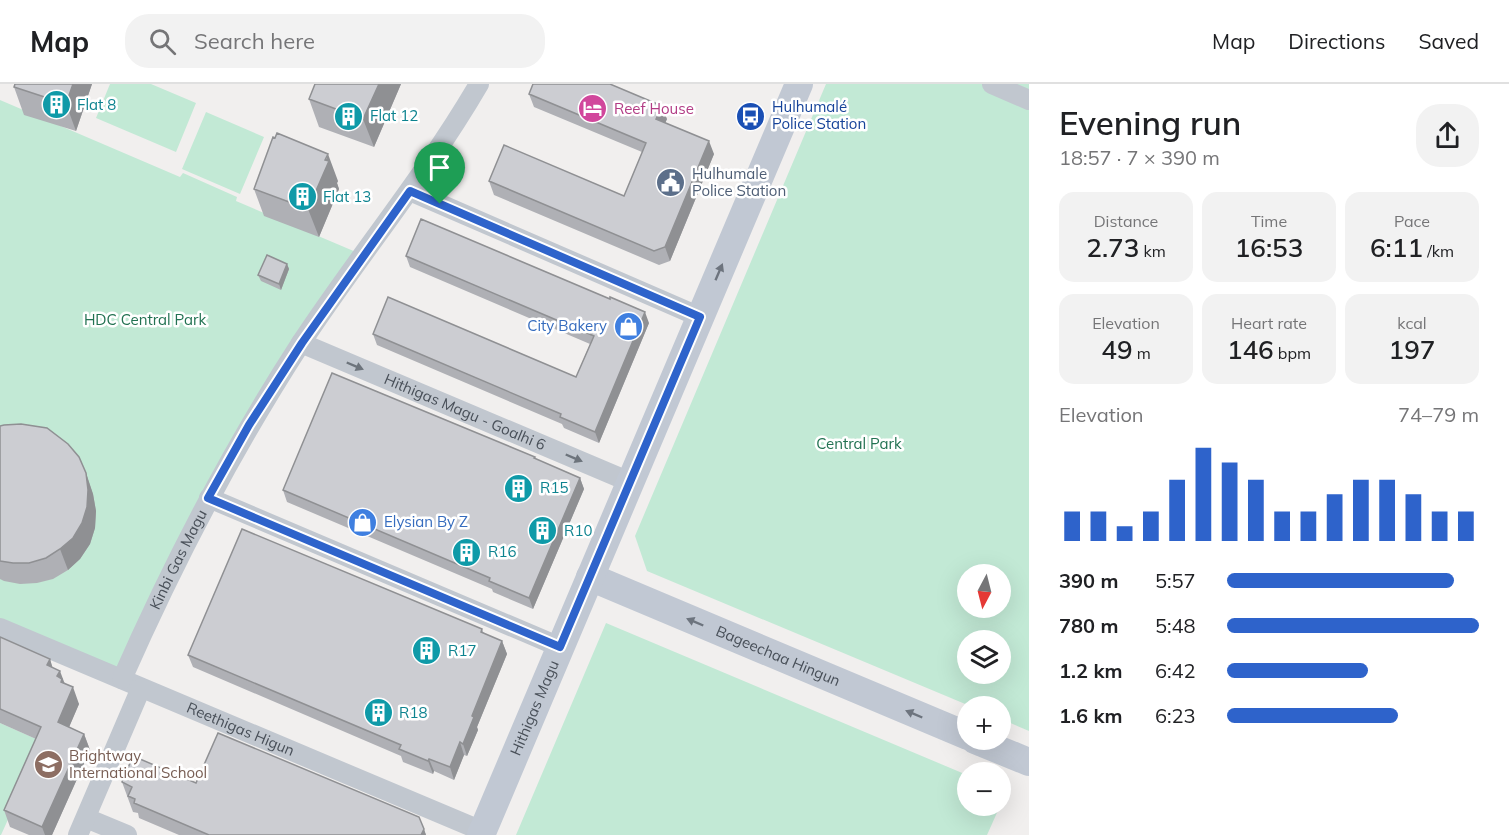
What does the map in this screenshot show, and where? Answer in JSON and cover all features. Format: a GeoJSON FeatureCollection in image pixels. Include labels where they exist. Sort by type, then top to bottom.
{"type":"FeatureCollection","features":[{"type":"Feature","properties":{"kind":"street","name":"Kinbi Gas Magu"},"geometry":{"type":"LineString","coordinates":[[122,680],[161,593],[208,498],[249,425],[302,343],[434,157],[478,84]]}},
{"type":"Feature","properties":{"kind":"street","name":"Hithigas Magu"},"geometry":{"type":"LineString","coordinates":[[481,833],[799,84]]}},
{"type":"Feature","properties":{"kind":"street"},"geometry":{"type":"LineString","coordinates":[[992,84],[1029,100]]}},
{"type":"Feature","properties":{"kind":"street"},"geometry":{"type":"LineString","coordinates":[[410,191],[700,317]]}},
{"type":"Feature","properties":{"kind":"street","name":"Hithigas Magu - Goalhi 6"},"geometry":{"type":"LineString","coordinates":[[302,343],[630,482]]}},
{"type":"Feature","properties":{"kind":"street"},"geometry":{"type":"LineString","coordinates":[[208,498],[560,647]]}},
{"type":"Feature","properties":{"kind":"street","name":"Bageechaa Hingun"},"geometry":{"type":"LineString","coordinates":[[590,577],[957,731]]}},
{"type":"Feature","properties":{"kind":"street","name":"Reethigas Higun"},"geometry":{"type":"LineString","coordinates":[[0,628],[481,833]]}},
{"type":"Feature","properties":{"kind":"street"},"geometry":{"type":"LineString","coordinates":[[127,835],[82,826],[141,688]]}},
{"type":"Feature","properties":{"kind":"street"},"geometry":{"type":"LineString","coordinates":[[1000,750],[1029,762]]}},
{"type":"Feature","properties":{"kind":"green space"},"geometry":{"type":"Polygon","coordinates":[[[110,84],[151,84],[196,103],[176,152],[96,118],[110,84]]]}},
{"type":"Feature","properties":{"kind":"green space","name":"Central Park"},"geometry":{"type":"Polygon","coordinates":[[[826,84],[1029,84],[1029,731],[1011,723],[1011,696],[957,696],[957,701],[647,571],[635,536],[826,84]]]}},
{"type":"Feature","properties":{"kind":"green space","name":"HDC Central Park"},"geometry":{"type":"Polygon","coordinates":[[[0,100],[180,177],[183,173],[237,197],[236,201],[363,255],[301,343],[122,679],[0,628],[0,100]]]}},
{"type":"Feature","properties":{"kind":"green space"},"geometry":{"type":"Polygon","coordinates":[[[206,112],[264,137],[240,194],[182,169],[206,112]]]}},
{"type":"Feature","properties":{"kind":"green space"},"geometry":{"type":"Polygon","coordinates":[[[606,623],[957,771],[957,816],[996,816],[987,835],[516,835],[606,623]]]}},
{"type":"Feature","properties":{"kind":"green space"},"geometry":{"type":"Polygon","coordinates":[[[0,723],[43,742],[1,835],[0,835],[0,723]]]}},
{"type":"Feature","properties":{"kind":"building"},"geometry":{"type":"Polygon","coordinates":[[[15,84],[73,84],[66,104],[14,87],[15,84]]]}},
{"type":"Feature","properties":{"kind":"building"},"geometry":{"type":"Polygon","coordinates":[[[315,84],[379,84],[363,119],[309,99],[315,84]]]}},
{"type":"Feature","properties":{"kind":"building"},"geometry":{"type":"Polygon","coordinates":[[[533,84],[610,84],[662,106],[656,119],[709,141],[665,247],[654,251],[489,181],[504,145],[624,196],[646,143],[529,94],[533,84]]]}},
{"type":"Feature","properties":{"kind":"building"},"geometry":{"type":"Polygon","coordinates":[[[277,133],[328,154],[325,160],[329,161],[308,209],[254,189],[273,137],[275,138],[277,133]]]}},
{"type":"Feature","properties":{"kind":"building"},"geometry":{"type":"Polygon","coordinates":[[[421,219],[645,312],[595,432],[560,417],[561,414],[373,334],[388,297],[576,377],[594,336],[406,256],[421,219]]]}},
{"type":"Feature","properties":{"kind":"building"},"geometry":{"type":"Polygon","coordinates":[[[267,255],[287,264],[279,284],[258,275],[267,255]]]}},
{"type":"Feature","properties":{"kind":"building"},"geometry":{"type":"Polygon","coordinates":[[[332,373],[580,478],[529,598],[489,581],[490,578],[283,490],[332,373]]]}},
{"type":"Feature","properties":{"kind":"building"},"geometry":{"type":"Polygon","coordinates":[[[21,424],[47,428],[68,444],[79,457],[86,473],[88,490],[87,507],[82,523],[73,538],[46,558],[29,563],[13,563],[0,561],[0,426],[21,424]]]}},
{"type":"Feature","properties":{"kind":"building"},"geometry":{"type":"Polygon","coordinates":[[[242,529],[482,629],[481,632],[502,641],[463,744],[460,742],[450,767],[399,749],[401,745],[188,655],[242,529]]]}},
{"type":"Feature","properties":{"kind":"building"},"geometry":{"type":"Polygon","coordinates":[[[0,637],[50,659],[47,665],[60,671],[57,676],[62,679],[61,682],[73,687],[58,722],[84,734],[42,827],[4,810],[41,727],[0,709],[0,637]]]}},
{"type":"Feature","properties":{"kind":"building"},"geometry":{"type":"Polygon","coordinates":[[[218,733],[419,817],[424,829],[421,835],[209,835],[134,803],[135,799],[128,796],[132,787],[122,782],[133,756],[196,783],[218,733]]]}},
{"type":"Feature","properties":{"kind":"place","name":"Flat 8"},"geometry":{"type":"Point","coordinates":[56,105]}},
{"type":"Feature","properties":{"kind":"place","name":"Reef House"},"geometry":{"type":"Point","coordinates":[593,109]}},
{"type":"Feature","properties":{"kind":"place","name":"Flat 12"},"geometry":{"type":"Point","coordinates":[349,116]}},
{"type":"Feature","properties":{"kind":"place","name":"Hulhumalé Police Station"},"geometry":{"type":"Point","coordinates":[751,116]}},
{"type":"Feature","properties":{"kind":"place","name":"Hulhumale Police Station"},"geometry":{"type":"Point","coordinates":[671,183]}},
{"type":"Feature","properties":{"kind":"place","name":"Flat 13"},"geometry":{"type":"Point","coordinates":[302,197]}},
{"type":"Feature","properties":{"kind":"place","name":"City Bakery"},"geometry":{"type":"Point","coordinates":[628,326]}},
{"type":"Feature","properties":{"kind":"place","name":"R15"},"geometry":{"type":"Point","coordinates":[519,488]}},
{"type":"Feature","properties":{"kind":"place","name":"Elysian By Z"},"geometry":{"type":"Point","coordinates":[363,522]}},
{"type":"Feature","properties":{"kind":"place","name":"R10"},"geometry":{"type":"Point","coordinates":[543,531]}},
{"type":"Feature","properties":{"kind":"place","name":"R16"},"geometry":{"type":"Point","coordinates":[467,552]}},
{"type":"Feature","properties":{"kind":"place","name":"R17"},"geometry":{"type":"Point","coordinates":[427,651]}},
{"type":"Feature","properties":{"kind":"place","name":"R18"},"geometry":{"type":"Point","coordinates":[378,713]}},
{"type":"Feature","properties":{"kind":"place","name":"Brightway International School"},"geometry":{"type":"Point","coordinates":[48,765]}},
{"type":"Feature","properties":{"kind":"route"},"geometry":{"type":"LineString","coordinates":[[410,191],[440,204],[700,317],[560,647],[208,498],[249,425],[327,305],[410,191]]}}]}
